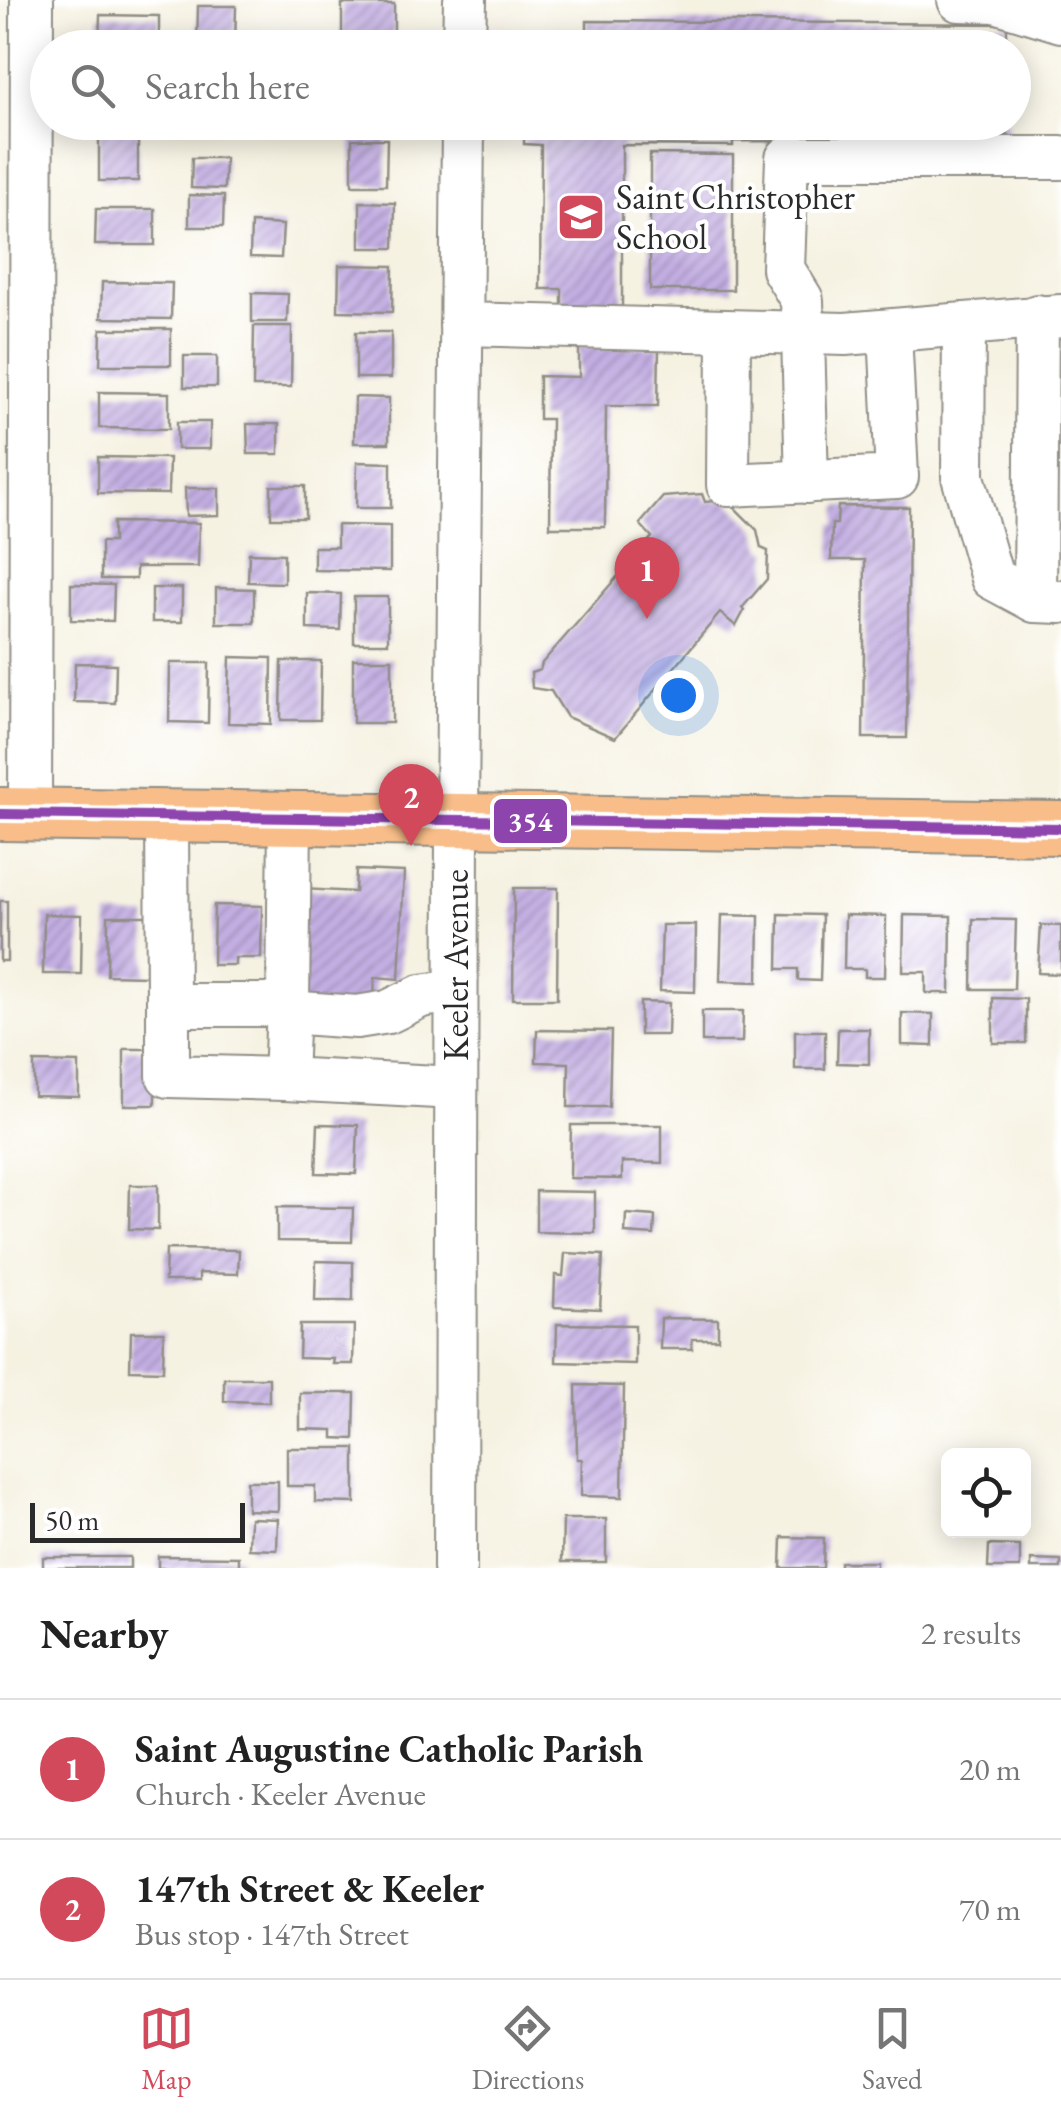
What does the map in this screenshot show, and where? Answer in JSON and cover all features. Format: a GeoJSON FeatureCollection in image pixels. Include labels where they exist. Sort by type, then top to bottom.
{"type":"FeatureCollection","features":[{"type":"Feature","properties":{"kind":"main road"},"geometry":{"type":"LineString","coordinates":[[15,814],[1061,828]]}},
{"type":"Feature","properties":{"kind":"street"},"geometry":{"type":"LineString","coordinates":[[31,30],[32,0]]}},
{"type":"Feature","properties":{"kind":"street"},"geometry":{"type":"LineString","coordinates":[[464,30],[465,0]]}},
{"type":"Feature","properties":{"kind":"street"},"geometry":{"type":"LineString","coordinates":[[960,0],[994,1],[1061,21]]}},
{"type":"Feature","properties":{"kind":"street"},"geometry":{"type":"LineString","coordinates":[[15,814],[30,96]]}},
{"type":"Feature","properties":{"kind":"street","name":"Keeler Avenue"},"geometry":{"type":"LineString","coordinates":[[455,1568],[456,820],[464,140]]}},
{"type":"Feature","properties":{"kind":"street"},"geometry":{"type":"LineString","coordinates":[[808,482],[802,300],[783,269],[787,158],[1061,158]]}},
{"type":"Feature","properties":{"kind":"street"},"geometry":{"type":"LineString","coordinates":[[462,324],[805,334],[890,331],[964,324],[1049,316],[1048,602],[992,578],[963,476],[964,324]]}},
{"type":"Feature","properties":{"kind":"street"},"geometry":{"type":"LineString","coordinates":[[730,333],[728,486],[897,477],[890,331]]}},
{"type":"Feature","properties":{"kind":"street"},"geometry":{"type":"LineString","coordinates":[[167,816],[168,1076],[456,1088]]}},
{"type":"Feature","properties":{"kind":"street"},"geometry":{"type":"LineString","coordinates":[[285,1079],[290,818]]}},
{"type":"Feature","properties":{"kind":"street"},"geometry":{"type":"LineString","coordinates":[[168,1005],[288,1008],[357,1017],[388,1012],[421,996],[456,991]]}},
{"type":"Feature","properties":{"kind":"building"},"geometry":{"type":"Polygon","coordinates":[[[342,4],[394,4],[394,30],[342,30],[342,4]]]}},
{"type":"Feature","properties":{"kind":"building"},"geometry":{"type":"Polygon","coordinates":[[[198,6],[236,6],[235,30],[197,30],[198,6]]]}},
{"type":"Feature","properties":{"kind":"building"},"geometry":{"type":"Polygon","coordinates":[[[100,15],[159,16],[159,30],[100,30],[100,15]]]}},
{"type":"Feature","properties":{"kind":"building"},"geometry":{"type":"Polygon","coordinates":[[[587,21],[1007,24],[1007,30],[587,30],[587,21]]]}},
{"type":"Feature","properties":{"kind":"building"},"geometry":{"type":"Polygon","coordinates":[[[99,140],[138,140],[138,181],[99,181],[99,140]]]}},
{"type":"Feature","properties":{"kind":"building"},"geometry":{"type":"Polygon","coordinates":[[[352,140],[387,140],[386,185],[352,185],[352,140]]]}},
{"type":"Feature","properties":{"kind":"building","name":"Saint Christopher School"},"geometry":{"type":"Polygon","coordinates":[[[524,140],[985,140],[622,145],[622,307],[562,307],[562,289],[540,289],[541,145],[524,144],[524,140]]]}},
{"type":"Feature","properties":{"kind":"building"},"geometry":{"type":"Polygon","coordinates":[[[650,154],[733,155],[733,290],[650,290],[650,154]]]}},
{"type":"Feature","properties":{"kind":"building"},"geometry":{"type":"Polygon","coordinates":[[[192,158],[225,158],[224,189],[191,188],[192,158]]]}},
{"type":"Feature","properties":{"kind":"building"},"geometry":{"type":"Polygon","coordinates":[[[189,195],[224,196],[223,227],[189,227],[189,195]]]}},
{"type":"Feature","properties":{"kind":"building"},"geometry":{"type":"Polygon","coordinates":[[[360,202],[395,203],[394,248],[360,248],[360,202]]]}},
{"type":"Feature","properties":{"kind":"building"},"geometry":{"type":"Polygon","coordinates":[[[96,209],[155,209],[155,245],[95,245],[96,209]]]}},
{"type":"Feature","properties":{"kind":"building"},"geometry":{"type":"Polygon","coordinates":[[[251,223],[283,225],[281,258],[250,257],[251,223]]]}},
{"type":"Feature","properties":{"kind":"building"},"geometry":{"type":"Polygon","coordinates":[[[339,265],[393,266],[392,312],[338,311],[339,265]]]}},
{"type":"Feature","properties":{"kind":"building"},"geometry":{"type":"Polygon","coordinates":[[[102,282],[172,283],[171,319],[101,318],[102,282]]]}},
{"type":"Feature","properties":{"kind":"building"},"geometry":{"type":"Polygon","coordinates":[[[252,293],[288,294],[287,322],[252,322],[252,293]]]}},
{"type":"Feature","properties":{"kind":"building"},"geometry":{"type":"Polygon","coordinates":[[[254,326],[292,326],[291,387],[253,387],[254,326]]]}},
{"type":"Feature","properties":{"kind":"building"},"geometry":{"type":"Polygon","coordinates":[[[101,329],[171,329],[171,365],[100,365],[101,329]]]}},
{"type":"Feature","properties":{"kind":"building"},"geometry":{"type":"Polygon","coordinates":[[[356,332],[391,332],[391,378],[356,378],[356,332]]]}},
{"type":"Feature","properties":{"kind":"building"},"geometry":{"type":"Polygon","coordinates":[[[579,346],[659,347],[658,406],[606,406],[605,527],[550,527],[551,419],[539,419],[539,376],[579,377],[579,346]]]}},
{"type":"Feature","properties":{"kind":"building"},"geometry":{"type":"Polygon","coordinates":[[[184,356],[217,356],[217,387],[184,387],[184,356]]]}},
{"type":"Feature","properties":{"kind":"building"},"geometry":{"type":"Polygon","coordinates":[[[99,392],[169,393],[169,429],[99,428],[99,392]]]}},
{"type":"Feature","properties":{"kind":"building"},"geometry":{"type":"Polygon","coordinates":[[[355,397],[389,398],[389,443],[354,443],[355,397]]]}},
{"type":"Feature","properties":{"kind":"building"},"geometry":{"type":"Polygon","coordinates":[[[177,422],[210,422],[210,449],[177,449],[177,422]]]}},
{"type":"Feature","properties":{"kind":"building"},"geometry":{"type":"Polygon","coordinates":[[[247,424],[279,424],[279,454],[248,454],[247,424]]]}},
{"type":"Feature","properties":{"kind":"building"},"geometry":{"type":"Polygon","coordinates":[[[98,457],[169,458],[168,494],[98,493],[98,457]]]}},
{"type":"Feature","properties":{"kind":"building"},"geometry":{"type":"Polygon","coordinates":[[[357,462],[391,463],[391,508],[356,508],[357,462]]]}},
{"type":"Feature","properties":{"kind":"building"},"geometry":{"type":"Polygon","coordinates":[[[271,486],[305,486],[305,518],[271,518],[271,486]]]}},
{"type":"Feature","properties":{"kind":"building"},"geometry":{"type":"Polygon","coordinates":[[[185,488],[219,488],[219,515],[186,516],[185,488]]]}},
{"type":"Feature","properties":{"kind":"building"},"geometry":{"type":"Polygon","coordinates":[[[702,494],[705,502],[727,500],[757,530],[761,548],[768,551],[767,579],[742,608],[736,626],[720,613],[615,738],[567,717],[551,691],[532,688],[531,673],[540,670],[652,537],[640,524],[663,497],[702,494]]]}},
{"type":"Feature","properties":{"kind":"building"},"geometry":{"type":"Polygon","coordinates":[[[838,506],[909,507],[907,738],[863,738],[865,560],[831,560],[832,524],[837,524],[838,506]]]}},
{"type":"Feature","properties":{"kind":"building"},"geometry":{"type":"Polygon","coordinates":[[[113,522],[199,523],[198,567],[136,567],[136,579],[101,579],[101,542],[113,542],[113,522]]]}},
{"type":"Feature","properties":{"kind":"building"},"geometry":{"type":"Polygon","coordinates":[[[337,525],[390,526],[390,571],[314,570],[314,547],[337,547],[337,525]]]}},
{"type":"Feature","properties":{"kind":"building"},"geometry":{"type":"Polygon","coordinates":[[[249,553],[284,554],[284,583],[248,582],[249,553]]]}},
{"type":"Feature","properties":{"kind":"building"},"geometry":{"type":"Polygon","coordinates":[[[71,584],[114,585],[113,621],[71,620],[71,584]]]}},
{"type":"Feature","properties":{"kind":"building"},"geometry":{"type":"Polygon","coordinates":[[[152,588],[182,588],[182,622],[152,622],[152,588]]]}},
{"type":"Feature","properties":{"kind":"building"},"geometry":{"type":"Polygon","coordinates":[[[216,588],[254,589],[254,623],[216,623],[216,588]]]}},
{"type":"Feature","properties":{"kind":"building"},"geometry":{"type":"Polygon","coordinates":[[[307,593],[341,594],[340,630],[307,629],[307,593]]]}},
{"type":"Feature","properties":{"kind":"building"},"geometry":{"type":"Polygon","coordinates":[[[354,597],[388,597],[388,643],[354,643],[354,597]]]}},
{"type":"Feature","properties":{"kind":"building"},"geometry":{"type":"Polygon","coordinates":[[[230,657],[272,658],[271,724],[228,723],[230,657]]]}},
{"type":"Feature","properties":{"kind":"building"},"geometry":{"type":"Polygon","coordinates":[[[353,659],[392,659],[392,723],[353,723],[353,659]]]}},
{"type":"Feature","properties":{"kind":"building"},"geometry":{"type":"Polygon","coordinates":[[[282,661],[321,661],[320,720],[281,720],[282,661]]]}},
{"type":"Feature","properties":{"kind":"building"},"geometry":{"type":"Polygon","coordinates":[[[75,663],[116,664],[115,703],[74,702],[75,663]]]}},
{"type":"Feature","properties":{"kind":"building"},"geometry":{"type":"Polygon","coordinates":[[[170,663],[209,663],[208,723],[169,722],[170,663]]]}},
{"type":"Feature","properties":{"kind":"building"},"geometry":{"type":"Polygon","coordinates":[[[356,870],[404,872],[399,979],[375,977],[373,1013],[299,1010],[304,889],[355,892],[356,870]]]}},
{"type":"Feature","properties":{"kind":"building"},"geometry":{"type":"Polygon","coordinates":[[[514,888],[558,888],[557,999],[513,999],[514,888]]]}},
{"type":"Feature","properties":{"kind":"building"},"geometry":{"type":"Polygon","coordinates":[[[0,901],[7,901],[7,961],[0,961],[0,901]]]}},
{"type":"Feature","properties":{"kind":"building"},"geometry":{"type":"Polygon","coordinates":[[[214,905],[262,906],[261,958],[235,958],[235,965],[213,965],[214,905]]]}},
{"type":"Feature","properties":{"kind":"building"},"geometry":{"type":"Polygon","coordinates":[[[44,914],[82,915],[81,974],[43,974],[44,914]]]}},
{"type":"Feature","properties":{"kind":"building"},"geometry":{"type":"Polygon","coordinates":[[[779,914],[822,915],[820,981],[798,980],[798,969],[778,969],[779,914]]]}},
{"type":"Feature","properties":{"kind":"building"},"geometry":{"type":"Polygon","coordinates":[[[722,915],[759,916],[758,982],[720,981],[722,915]]]}},
{"type":"Feature","properties":{"kind":"building"},"geometry":{"type":"Polygon","coordinates":[[[845,915],[886,916],[885,977],[865,977],[865,969],[844,969],[845,915]]]}},
{"type":"Feature","properties":{"kind":"building"},"geometry":{"type":"Polygon","coordinates":[[[904,915],[951,916],[950,993],[926,993],[926,972],[903,972],[904,915]]]}},
{"type":"Feature","properties":{"kind":"building"},"geometry":{"type":"Polygon","coordinates":[[[108,916],[147,916],[146,976],[107,975],[108,916]]]}},
{"type":"Feature","properties":{"kind":"building"},"geometry":{"type":"Polygon","coordinates":[[[973,919],[1016,920],[1014,989],[972,989],[973,919]]]}},
{"type":"Feature","properties":{"kind":"building"},"geometry":{"type":"Polygon","coordinates":[[[662,925],[696,925],[695,992],[660,991],[662,925]]]}},
{"type":"Feature","properties":{"kind":"building"},"geometry":{"type":"Polygon","coordinates":[[[1041,925],[1061,926],[1061,974],[1038,973],[1041,925]]]}},
{"type":"Feature","properties":{"kind":"building"},"geometry":{"type":"Polygon","coordinates":[[[993,998],[1026,999],[1026,1043],[993,1043],[993,998]]]}},
{"type":"Feature","properties":{"kind":"building"},"geometry":{"type":"Polygon","coordinates":[[[640,1002],[669,1003],[668,1035],[640,1035],[640,1002]]]}},
{"type":"Feature","properties":{"kind":"building"},"geometry":{"type":"Polygon","coordinates":[[[702,1011],[743,1011],[742,1042],[702,1042],[702,1011]]]}},
{"type":"Feature","properties":{"kind":"building"},"geometry":{"type":"Polygon","coordinates":[[[902,1013],[933,1014],[933,1046],[902,1045],[902,1013]]]}},
{"type":"Feature","properties":{"kind":"building"},"geometry":{"type":"Polygon","coordinates":[[[838,1029],[869,1029],[869,1064],[837,1063],[838,1029]]]}},
{"type":"Feature","properties":{"kind":"building"},"geometry":{"type":"Polygon","coordinates":[[[537,1030],[611,1031],[609,1107],[568,1107],[569,1063],[536,1062],[537,1030]]]}},
{"type":"Feature","properties":{"kind":"building"},"geometry":{"type":"Polygon","coordinates":[[[795,1031],[825,1031],[825,1069],[795,1069],[795,1031]]]}},
{"type":"Feature","properties":{"kind":"building"},"geometry":{"type":"Polygon","coordinates":[[[124,1049],[155,1049],[155,1105],[124,1105],[124,1049]]]}},
{"type":"Feature","properties":{"kind":"building"},"geometry":{"type":"Polygon","coordinates":[[[34,1062],[79,1063],[79,1097],[34,1096],[34,1062]]]}},
{"type":"Feature","properties":{"kind":"building"},"geometry":{"type":"Polygon","coordinates":[[[318,1124],[358,1125],[356,1174],[316,1173],[318,1124]]]}},
{"type":"Feature","properties":{"kind":"building"},"geometry":{"type":"Polygon","coordinates":[[[571,1125],[662,1125],[662,1163],[622,1162],[622,1179],[570,1178],[571,1125]]]}},
{"type":"Feature","properties":{"kind":"building"},"geometry":{"type":"Polygon","coordinates":[[[130,1185],[158,1185],[158,1230],[129,1229],[130,1185]]]}},
{"type":"Feature","properties":{"kind":"building"},"geometry":{"type":"Polygon","coordinates":[[[536,1191],[595,1192],[595,1233],[536,1232],[536,1191]]]}},
{"type":"Feature","properties":{"kind":"building"},"geometry":{"type":"Polygon","coordinates":[[[277,1207],[353,1208],[352,1242],[277,1241],[277,1207]]]}},
{"type":"Feature","properties":{"kind":"building"},"geometry":{"type":"Polygon","coordinates":[[[626,1214],[655,1216],[654,1235],[625,1233],[626,1214]]]}},
{"type":"Feature","properties":{"kind":"building"},"geometry":{"type":"Polygon","coordinates":[[[166,1249],[239,1250],[238,1274],[199,1273],[199,1281],[165,1281],[166,1249]]]}},
{"type":"Feature","properties":{"kind":"building"},"geometry":{"type":"Polygon","coordinates":[[[565,1253],[603,1255],[600,1309],[554,1307],[555,1275],[563,1276],[565,1253]]]}},
{"type":"Feature","properties":{"kind":"building"},"geometry":{"type":"Polygon","coordinates":[[[316,1261],[353,1262],[353,1301],[315,1301],[316,1261]]]}},
{"type":"Feature","properties":{"kind":"building"},"geometry":{"type":"Polygon","coordinates":[[[661,1318],[718,1319],[718,1339],[692,1339],[692,1349],[660,1349],[661,1318]]]}},
{"type":"Feature","properties":{"kind":"building"},"geometry":{"type":"Polygon","coordinates":[[[557,1324],[635,1325],[635,1364],[556,1362],[557,1324]]]}},
{"type":"Feature","properties":{"kind":"building"},"geometry":{"type":"Polygon","coordinates":[[[300,1325],[354,1325],[353,1364],[299,1358],[300,1325]]]}},
{"type":"Feature","properties":{"kind":"building"},"geometry":{"type":"Polygon","coordinates":[[[131,1332],[164,1332],[163,1371],[130,1370],[131,1332]]]}},
{"type":"Feature","properties":{"kind":"building"},"geometry":{"type":"Polygon","coordinates":[[[224,1378],[269,1378],[269,1402],[224,1401],[224,1378]]]}},
{"type":"Feature","properties":{"kind":"building"},"geometry":{"type":"Polygon","coordinates":[[[576,1385],[624,1386],[622,1497],[581,1496],[576,1385]]]}},
{"type":"Feature","properties":{"kind":"building"},"geometry":{"type":"Polygon","coordinates":[[[300,1393],[355,1393],[354,1439],[333,1438],[333,1430],[300,1429],[300,1393]]]}},
{"type":"Feature","properties":{"kind":"building"},"geometry":{"type":"Polygon","coordinates":[[[287,1448],[355,1448],[355,1503],[315,1502],[315,1486],[287,1486],[287,1448]]]}},
{"type":"Feature","properties":{"kind":"building"},"geometry":{"type":"Polygon","coordinates":[[[247,1481],[278,1481],[278,1511],[247,1510],[247,1481]]]}},
{"type":"Feature","properties":{"kind":"building"},"geometry":{"type":"Polygon","coordinates":[[[250,1518],[278,1519],[277,1550],[249,1549],[250,1518]]]}},
{"type":"Feature","properties":{"kind":"building"},"geometry":{"type":"Polygon","coordinates":[[[563,1519],[606,1519],[606,1562],[562,1562],[563,1519]]]}},
{"type":"Feature","properties":{"kind":"building"},"geometry":{"type":"Polygon","coordinates":[[[782,1537],[824,1538],[823,1568],[781,1568],[782,1537]]]}},
{"type":"Feature","properties":{"kind":"building"},"geometry":{"type":"Polygon","coordinates":[[[989,1545],[1020,1546],[1020,1568],[988,1568],[989,1545]]]}},
{"type":"Feature","properties":{"kind":"building"},"geometry":{"type":"Polygon","coordinates":[[[158,1556],[239,1557],[239,1568],[158,1568],[158,1556]]]}},
{"type":"Feature","properties":{"kind":"building"},"geometry":{"type":"Polygon","coordinates":[[[43,1557],[130,1557],[130,1568],[43,1568],[43,1557]]]}},
{"type":"Feature","properties":{"kind":"building"},"geometry":{"type":"Polygon","coordinates":[[[1031,1560],[1061,1561],[1061,1568],[1031,1568],[1031,1560]]]}},
{"type":"Feature","properties":{"kind":"building"},"geometry":{"type":"Polygon","coordinates":[[[840,1562],[876,1562],[876,1568],[840,1568],[840,1562]]]}},
{"type":"Feature","properties":{"kind":"transit line","name":"354"},"geometry":{"type":"LineString","coordinates":[[0,814],[1061,828]]}},
{"type":"Feature","properties":{"kind":"place","name":"Saint Christopher School"},"geometry":{"type":"Point","coordinates":[581,217]}},
{"type":"Feature","properties":{"kind":"place","name":"Saint Augustine Catholic Parish"},"geometry":{"type":"Point","coordinates":[647,619]}},
{"type":"Feature","properties":{"kind":"place","name":"147th Street & Keeler"},"geometry":{"type":"Point","coordinates":[411,846]}}]}
